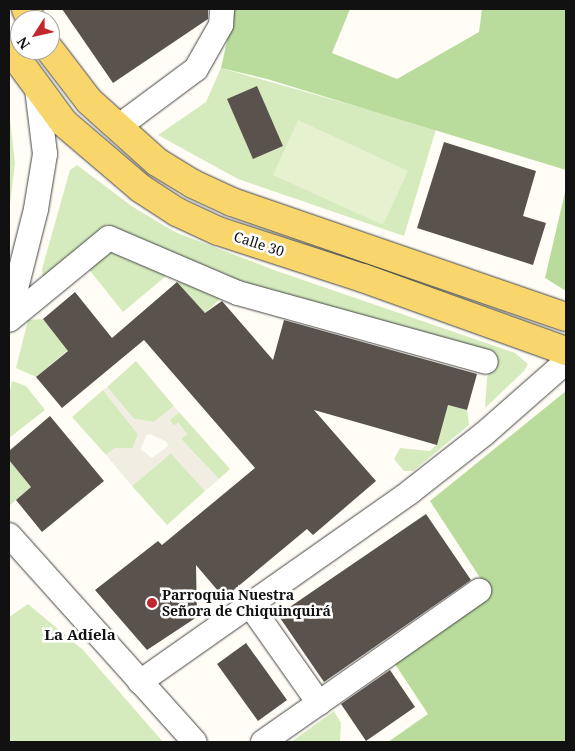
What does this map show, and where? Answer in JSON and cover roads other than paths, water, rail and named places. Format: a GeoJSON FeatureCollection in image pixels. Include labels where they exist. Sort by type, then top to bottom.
{"type":"FeatureCollection","features":[{"type":"Feature","properties":{"kind":"main road","name":"Calle 30"},"geometry":{"type":"LineString","coordinates":[[9,48],[37,89],[64,123],[92,149],[140,188],[177,212],[218,231],[363,278],[566,352]]}},
{"type":"Feature","properties":{"kind":"main road"},"geometry":{"type":"LineString","coordinates":[[58,60],[89,100],[157,162],[232,202],[566,317]]}},
{"type":"Feature","properties":{"kind":"street"},"geometry":{"type":"LineString","coordinates":[[118,127],[196,69],[221,25],[222,9]]}},
{"type":"Feature","properties":{"kind":"street"},"geometry":{"type":"LineString","coordinates":[[9,316],[36,209],[45,154],[37,89]]}},
{"type":"Feature","properties":{"kind":"street"},"geometry":{"type":"LineString","coordinates":[[9,320],[110,238],[238,293],[486,362]]}},
{"type":"Feature","properties":{"kind":"street"},"geometry":{"type":"LineString","coordinates":[[140,682],[410,492],[484,434],[566,362]]}},
{"type":"Feature","properties":{"kind":"street"},"geometry":{"type":"LineString","coordinates":[[9,535],[194,742]]}},
{"type":"Feature","properties":{"kind":"street"},"geometry":{"type":"LineString","coordinates":[[264,742],[479,591]]}},
{"type":"Feature","properties":{"kind":"street"},"geometry":{"type":"LineString","coordinates":[[250,605],[319,703]]}},
{"type":"Feature","properties":{"kind":"place","name":"Parroquia Nuestra Señora de Chiquinquirá"},"geometry":{"type":"Point","coordinates":[152,603]}},
{"type":"Feature","properties":{"kind":"district","name":"La Adíela"},"geometry":{"type":"Point","coordinates":[80,635]}}]}
